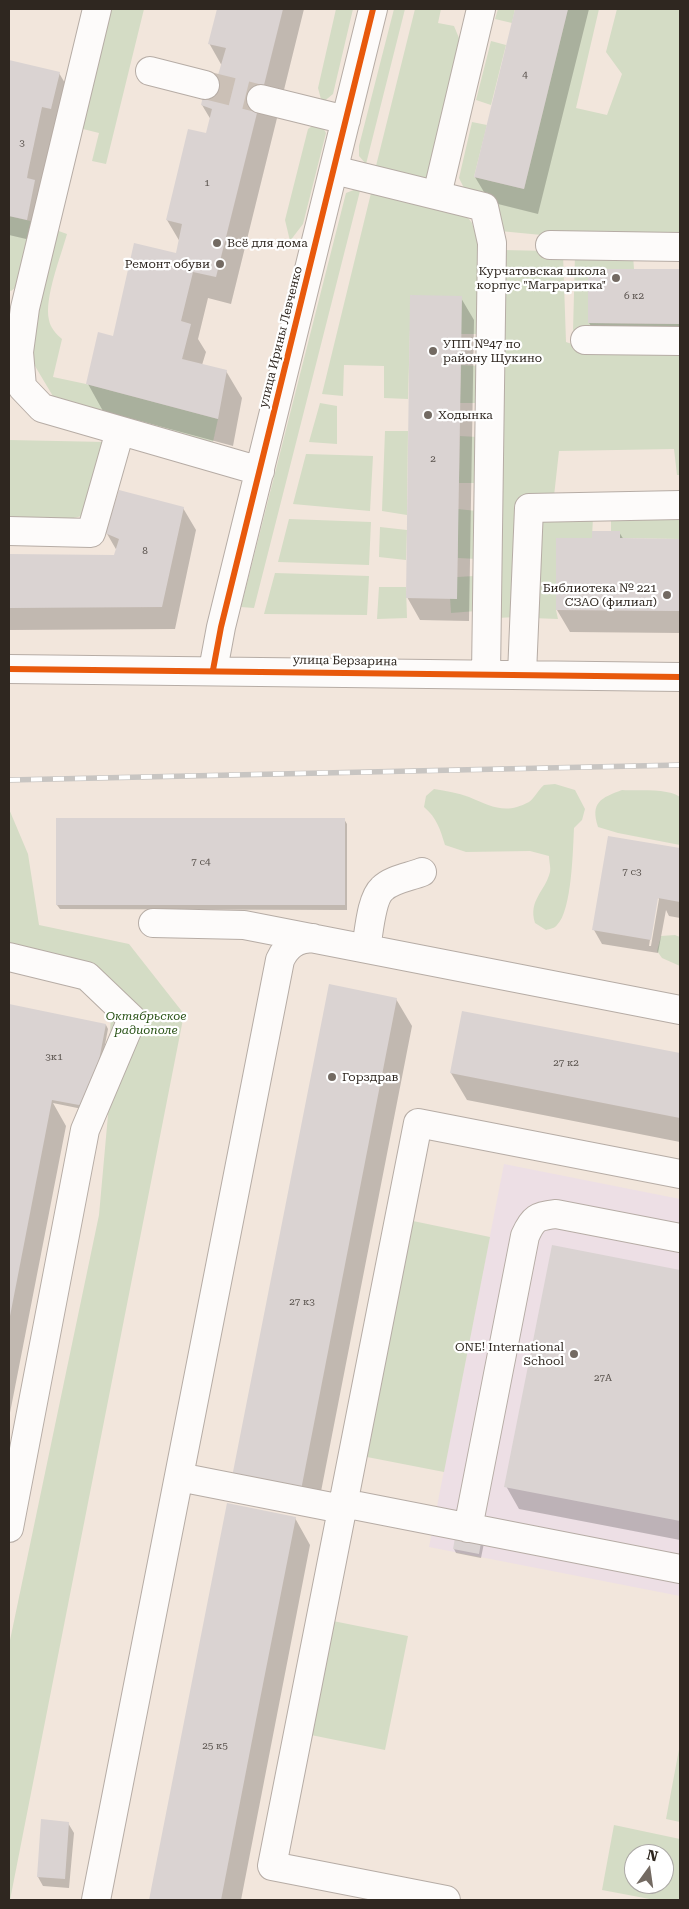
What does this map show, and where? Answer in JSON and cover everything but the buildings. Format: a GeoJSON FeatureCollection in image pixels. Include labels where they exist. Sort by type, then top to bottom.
{"type":"FeatureCollection","features":[{"type":"Feature","properties":{"kind":"street"},"geometry":{"type":"LineString","coordinates":[[97,9],[17,306],[22,387],[42,408],[260,471]]}},
{"type":"Feature","properties":{"kind":"street","name":"улица Ирины Левченко"},"geometry":{"type":"LineString","coordinates":[[213,670],[221,627],[373,9]]}},
{"type":"Feature","properties":{"kind":"street"},"geometry":{"type":"LineString","coordinates":[[437,195],[482,9]]}},
{"type":"Feature","properties":{"kind":"street"},"geometry":{"type":"LineString","coordinates":[[150,71],[205,85]]}},
{"type":"Feature","properties":{"kind":"street"},"geometry":{"type":"LineString","coordinates":[[261,99],[346,120]]}},
{"type":"Feature","properties":{"kind":"street"},"geometry":{"type":"LineString","coordinates":[[334,170],[484,207],[492,243],[486,674]]}},
{"type":"Feature","properties":{"kind":"street"},"geometry":{"type":"LineString","coordinates":[[550,245],[680,247]]}},
{"type":"Feature","properties":{"kind":"street"},"geometry":{"type":"LineString","coordinates":[[585,340],[680,341]]}},
{"type":"Feature","properties":{"kind":"street"},"geometry":{"type":"LineString","coordinates":[[9,531],[91,533],[120,431]]}},
{"type":"Feature","properties":{"kind":"street"},"geometry":{"type":"LineString","coordinates":[[522,674],[529,508],[680,504]]}},
{"type":"Feature","properties":{"kind":"street","name":"улица Берзарина"},"geometry":{"type":"LineString","coordinates":[[9,669],[680,677]]}},
{"type":"Feature","properties":{"kind":"street"},"geometry":{"type":"LineString","coordinates":[[366,948],[377,896],[383,888],[391,883],[422,872]]}},
{"type":"Feature","properties":{"kind":"street"},"geometry":{"type":"LineString","coordinates":[[153,924],[244,925],[680,1010]]}},
{"type":"Feature","properties":{"kind":"street"},"geometry":{"type":"LineString","coordinates":[[96,1900],[280,960],[285,950],[292,943],[302,939],[313,938]]}},
{"type":"Feature","properties":{"kind":"street"},"geometry":{"type":"LineString","coordinates":[[9,957],[87,976],[132,1019],[84,1130],[9,1528]]}},
{"type":"Feature","properties":{"kind":"street"},"geometry":{"type":"LineString","coordinates":[[446,1900],[272,1866],[418,1123],[680,1174]]}},
{"type":"Feature","properties":{"kind":"street"},"geometry":{"type":"LineString","coordinates":[[468,1528],[525,1236],[531,1223],[540,1216],[556,1214],[680,1238]]}},
{"type":"Feature","properties":{"kind":"street"},"geometry":{"type":"LineString","coordinates":[[179,1477],[468,1528],[680,1569]]}},
{"type":"Feature","properties":{"kind":"shaded area","name":"ONE! International School"},"geometry":{"type":"Polygon","coordinates":[[[504,1164],[680,1199],[680,1596],[429,1547],[504,1164]]]}},
{"type":"Feature","properties":{"kind":"green space"},"geometry":{"type":"Polygon","coordinates":[[[107,9],[144,9],[106,164],[92,161],[99,133],[79,128],[107,9]]]}},
{"type":"Feature","properties":{"kind":"green space"},"geometry":{"type":"Polygon","coordinates":[[[336,9],[353,9],[333,94],[322,103],[318,88],[336,9]]]}},
{"type":"Feature","properties":{"kind":"green space"},"geometry":{"type":"Polygon","coordinates":[[[394,9],[405,9],[366,164],[359,156],[359,146],[394,9]]]}},
{"type":"Feature","properties":{"kind":"green space"},"geometry":{"type":"Polygon","coordinates":[[[415,9],[441,9],[438,23],[454,26],[464,50],[431,185],[375,170],[415,9]]]}},
{"type":"Feature","properties":{"kind":"green space"},"geometry":{"type":"Polygon","coordinates":[[[498,9],[515,9],[512,23],[495,19],[498,9]]]}},
{"type":"Feature","properties":{"kind":"green space"},"geometry":{"type":"Polygon","coordinates":[[[568,9],[599,9],[576,108],[607,115],[622,74],[606,52],[617,9],[680,9],[680,240],[552,236],[500,231],[496,199],[466,192],[459,178],[472,122],[487,125],[474,177],[524,189],[568,9]]]}},
{"type":"Feature","properties":{"kind":"green space"},"geometry":{"type":"Polygon","coordinates":[[[491,41],[506,45],[491,105],[476,100],[491,41]]]}},
{"type":"Feature","properties":{"kind":"green space"},"geometry":{"type":"Polygon","coordinates":[[[319,121],[326,133],[303,224],[290,241],[285,220],[308,129],[319,121]]]}},
{"type":"Feature","properties":{"kind":"green space"},"geometry":{"type":"Polygon","coordinates":[[[361,187],[254,608],[241,607],[346,193],[361,187]]]}},
{"type":"Feature","properties":{"kind":"green space"},"geometry":{"type":"Polygon","coordinates":[[[372,189],[462,210],[472,223],[483,258],[481,334],[461,334],[411,295],[408,399],[384,398],[384,366],[344,365],[343,396],[322,394],[372,189]]]}},
{"type":"Feature","properties":{"kind":"green space"},"geometry":{"type":"Polygon","coordinates":[[[9,216],[39,223],[24,281],[11,291],[9,290],[9,216]]]}},
{"type":"Feature","properties":{"kind":"green space"},"geometry":{"type":"Polygon","coordinates":[[[53,229],[67,234],[49,300],[50,323],[62,339],[53,377],[218,419],[213,442],[57,403],[32,361],[31,320],[53,229]]]}},
{"type":"Feature","properties":{"kind":"green space"},"geometry":{"type":"Polygon","coordinates":[[[502,250],[550,251],[563,254],[566,342],[584,348],[680,349],[680,475],[677,475],[674,449],[559,451],[554,496],[519,498],[517,617],[496,618],[502,250]]]}},
{"type":"Feature","properties":{"kind":"green space"},"geometry":{"type":"Polygon","coordinates":[[[575,254],[633,255],[634,269],[588,269],[588,323],[680,324],[680,333],[573,332],[575,254]]]}},
{"type":"Feature","properties":{"kind":"green space"},"geometry":{"type":"Polygon","coordinates":[[[461,365],[479,366],[482,403],[460,403],[461,365]]]}},
{"type":"Feature","properties":{"kind":"green space"},"geometry":{"type":"Polygon","coordinates":[[[320,403],[337,406],[337,444],[309,442],[320,403]]]}},
{"type":"Feature","properties":{"kind":"green space"},"geometry":{"type":"Polygon","coordinates":[[[385,431],[408,431],[407,515],[382,511],[385,431]]]}},
{"type":"Feature","properties":{"kind":"green space"},"geometry":{"type":"Polygon","coordinates":[[[460,436],[478,437],[479,483],[459,483],[460,436]]]}},
{"type":"Feature","properties":{"kind":"green space"},"geometry":{"type":"Polygon","coordinates":[[[9,440],[106,442],[82,516],[65,520],[9,518],[9,440]]]}},
{"type":"Feature","properties":{"kind":"green space"},"geometry":{"type":"Polygon","coordinates":[[[306,454],[373,456],[370,511],[293,504],[306,454]]]}},
{"type":"Feature","properties":{"kind":"green space"},"geometry":{"type":"Polygon","coordinates":[[[458,509],[477,511],[477,559],[458,558],[458,509]]]}},
{"type":"Feature","properties":{"kind":"green space"},"geometry":{"type":"Polygon","coordinates":[[[611,516],[680,517],[680,539],[620,538],[620,531],[611,531],[611,516]]]}},
{"type":"Feature","properties":{"kind":"green space"},"geometry":{"type":"Polygon","coordinates":[[[593,517],[592,538],[556,538],[556,610],[558,619],[532,618],[534,526],[548,518],[593,517]]]}},
{"type":"Feature","properties":{"kind":"green space"},"geometry":{"type":"Polygon","coordinates":[[[289,519],[371,522],[369,565],[278,562],[289,519]]]}},
{"type":"Feature","properties":{"kind":"green space"},"geometry":{"type":"Polygon","coordinates":[[[380,527],[407,530],[406,560],[379,557],[380,527]]]}},
{"type":"Feature","properties":{"kind":"green space"},"geometry":{"type":"Polygon","coordinates":[[[275,573],[369,576],[367,615],[264,614],[275,573]]]}},
{"type":"Feature","properties":{"kind":"green space"},"geometry":{"type":"Polygon","coordinates":[[[474,576],[477,611],[451,613],[450,598],[457,598],[457,577],[474,576]]]}},
{"type":"Feature","properties":{"kind":"green space"},"geometry":{"type":"Polygon","coordinates":[[[379,587],[406,587],[407,618],[377,619],[379,587]]]}},
{"type":"Feature","properties":{"kind":"green space"},"geometry":{"type":"Polygon","coordinates":[[[555,784],[575,790],[585,809],[582,820],[574,828],[571,879],[566,907],[562,918],[556,926],[546,930],[535,923],[533,915],[535,902],[550,872],[549,856],[530,851],[466,852],[445,845],[440,829],[424,807],[426,796],[434,789],[461,794],[498,808],[513,808],[531,801],[544,785],[555,784]]]}},
{"type":"Feature","properties":{"kind":"green space"},"geometry":{"type":"Polygon","coordinates":[[[622,790],[661,791],[680,797],[680,845],[618,833],[598,827],[595,812],[599,802],[622,790]]]}},
{"type":"Feature","properties":{"kind":"green space","name":"Октябрьское радиополе"},"geometry":{"type":"Polygon","coordinates":[[[9,809],[28,854],[39,925],[129,944],[184,1014],[10,1900],[9,1645],[99,1215],[108,1115],[111,1005],[9,956],[9,809]]]}},
{"type":"Feature","properties":{"kind":"green space"},"geometry":{"type":"Polygon","coordinates":[[[675,935],[680,937],[680,966],[662,958],[657,951],[661,936],[675,935]]]}},
{"type":"Feature","properties":{"kind":"green space"},"geometry":{"type":"Polygon","coordinates":[[[413,1221],[490,1237],[444,1472],[367,1457],[413,1221]]]}},
{"type":"Feature","properties":{"kind":"green space"},"geometry":{"type":"Polygon","coordinates":[[[333,1621],[408,1636],[385,1750],[311,1735],[333,1621]]]}},
{"type":"Feature","properties":{"kind":"green space"},"geometry":{"type":"Polygon","coordinates":[[[680,1744],[680,1822],[666,1819],[680,1744]]]}},
{"type":"Feature","properties":{"kind":"green space"},"geometry":{"type":"Polygon","coordinates":[[[614,1825],[680,1839],[680,1900],[655,1900],[602,1890],[614,1825]]]}},
{"type":"Feature","properties":{"kind":"tunnel"},"geometry":{"type":"LineString","coordinates":[[205,85],[261,99]]}},
{"type":"Feature","properties":{"kind":"railway"},"geometry":{"type":"LineString","coordinates":[[9,780],[680,765]]}},
{"type":"Feature","properties":{"kind":"cycle path"},"geometry":{"type":"LineString","coordinates":[[213,670],[221,627],[373,9]]}},
{"type":"Feature","properties":{"kind":"cycle path"},"geometry":{"type":"LineString","coordinates":[[9,669],[680,677]]}},
{"type":"Feature","properties":{"kind":"place","name":"Всё для дома"},"geometry":{"type":"Point","coordinates":[217,243]}},
{"type":"Feature","properties":{"kind":"place","name":"Ремонт обуви"},"geometry":{"type":"Point","coordinates":[220,264]}},
{"type":"Feature","properties":{"kind":"place","name":"Курчатовская школа корпус \"Маграритка\""},"geometry":{"type":"Point","coordinates":[616,278]}},
{"type":"Feature","properties":{"kind":"place","name":"УПП №47 по району Щукино"},"geometry":{"type":"Point","coordinates":[433,351]}},
{"type":"Feature","properties":{"kind":"place","name":"Ходынка"},"geometry":{"type":"Point","coordinates":[428,415]}},
{"type":"Feature","properties":{"kind":"place","name":"Библиотека № 221 СЗАО (филиал)"},"geometry":{"type":"Point","coordinates":[667,595]}},
{"type":"Feature","properties":{"kind":"place","name":"Горздрав"},"geometry":{"type":"Point","coordinates":[332,1077]}},
{"type":"Feature","properties":{"kind":"place","name":"ONE! International School"},"geometry":{"type":"Point","coordinates":[574,1354]}}]}
